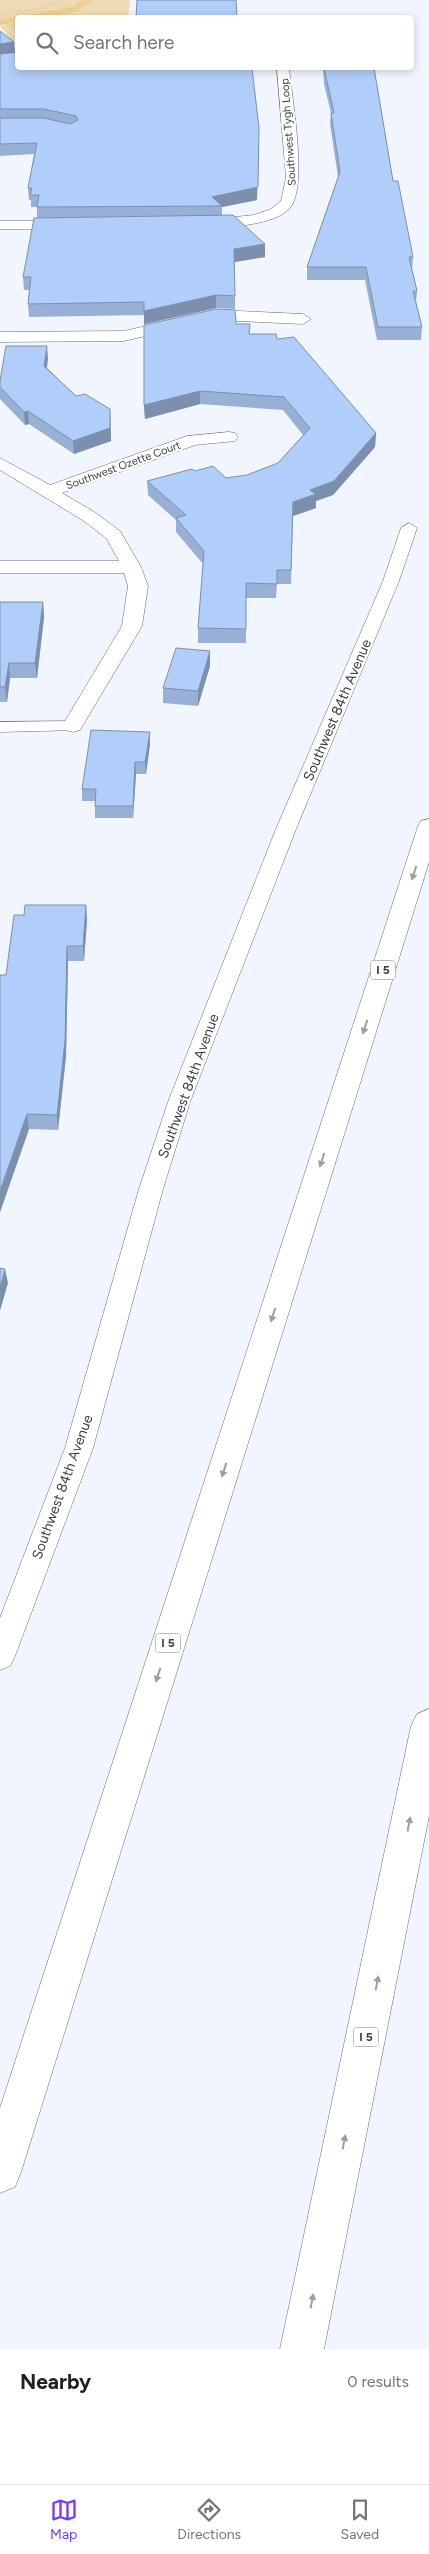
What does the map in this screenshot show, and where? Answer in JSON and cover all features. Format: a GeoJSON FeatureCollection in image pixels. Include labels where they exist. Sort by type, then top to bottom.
{"type":"FeatureCollection","features":[{"type":"Feature","properties":{"kind":"main road","name":"Southwest Tygh Loop"},"geometry":{"type":"LineString","coordinates":[[185,224],[224,224],[267,216],[284,207],[291,195],[293,178],[283,70]]}},
{"type":"Feature","properties":{"kind":"main road"},"geometry":{"type":"LineString","coordinates":[[0,225],[88,225]]}},
{"type":"Feature","properties":{"kind":"main road"},"geometry":{"type":"LineString","coordinates":[[0,337],[124,336],[216,315],[303,319]]}},
{"type":"Feature","properties":{"kind":"main road","name":"Southwest Ozette Court"},"geometry":{"type":"LineString","coordinates":[[48,492],[193,440],[229,437]]}},
{"type":"Feature","properties":{"kind":"main road"},"geometry":{"type":"LineString","coordinates":[[0,463],[90,517],[113,535],[132,567],[138,586],[132,626],[73,726]]}},
{"type":"Feature","properties":{"kind":"main road"},"geometry":{"type":"LineString","coordinates":[[0,567],[132,567]]}},
{"type":"Feature","properties":{"kind":"main road","name":"I 5"},"geometry":{"type":"LineString","coordinates":[[0,2172],[429,826]]}},
{"type":"Feature","properties":{"kind":"main road","name":"I 5"},"geometry":{"type":"LineString","coordinates":[[302,2349],[429,1726]]}},
{"type":"Feature","properties":{"kind":"lane","name":"Southwest 84th Avenue"},"geometry":{"type":"LineString","coordinates":[[0,1656],[79,1448],[151,1190],[179,1102],[286,829],[391,581],[409,528]]}},
{"type":"Feature","properties":{"kind":"lane"},"geometry":{"type":"LineString","coordinates":[[0,727],[73,726]]}},
{"type":"Feature","properties":{"kind":"path"},"geometry":{"type":"LineString","coordinates":[[0,16],[14,11],[39,9],[61,0]]}},
{"type":"Feature","properties":{"kind":"path"},"geometry":{"type":"LineString","coordinates":[[0,22],[15,27]]}},
{"type":"Feature","properties":{"kind":"shaded area"},"geometry":{"type":"Polygon","coordinates":[[[0,0],[130,0],[128,15],[15,15],[15,45],[0,26],[0,0]]]}},
{"type":"Feature","properties":{"kind":"building"},"geometry":{"type":"Polygon","coordinates":[[[137,0],[236,0],[237,15],[136,15],[137,0]]]}},
{"type":"Feature","properties":{"kind":"building"},"geometry":{"type":"Polygon","coordinates":[[[0,31],[14,42],[0,44],[0,31]]]}},
{"type":"Feature","properties":{"kind":"building"},"geometry":{"type":"Polygon","coordinates":[[[15,52],[15,70],[252,70],[259,128],[258,187],[212,197],[222,206],[37,207],[39,195],[30,195],[32,188],[28,188],[37,143],[0,144],[0,118],[44,118],[70,124],[78,120],[76,116],[44,109],[0,109],[0,54],[15,52]]]}},
{"type":"Feature","properties":{"kind":"building"},"geometry":{"type":"Polygon","coordinates":[[[324,70],[374,70],[393,181],[398,181],[413,257],[409,257],[417,291],[413,291],[422,327],[378,327],[366,267],[307,267],[340,172],[331,113],[334,113],[324,70]]]}},
{"type":"Feature","properties":{"kind":"building"},"geometry":{"type":"Polygon","coordinates":[[[233,215],[265,244],[234,249],[235,296],[216,295],[144,311],[144,302],[28,304],[31,277],[23,277],[34,218],[233,215]]]}},
{"type":"Feature","properties":{"kind":"building"},"geometry":{"type":"Polygon","coordinates":[[[216,309],[235,310],[236,324],[250,324],[249,334],[276,334],[277,339],[294,337],[376,433],[334,481],[310,490],[316,494],[293,502],[291,570],[277,570],[277,584],[246,583],[246,629],[198,628],[204,551],[176,518],[186,515],[147,481],[192,469],[195,471],[213,466],[226,478],[247,475],[278,463],[310,428],[284,397],[200,391],[144,405],[144,325],[216,309]]]}},
{"type":"Feature","properties":{"kind":"building"},"geometry":{"type":"Polygon","coordinates":[[[6,346],[47,346],[44,366],[76,396],[85,394],[110,409],[110,428],[73,441],[28,411],[24,412],[0,387],[6,346]]]}},
{"type":"Feature","properties":{"kind":"building"},"geometry":{"type":"Polygon","coordinates":[[[0,602],[43,602],[35,663],[9,663],[5,687],[0,687],[0,602]]]}},
{"type":"Feature","properties":{"kind":"building"},"geometry":{"type":"Polygon","coordinates":[[[176,648],[210,651],[198,691],[163,688],[176,648]]]}},
{"type":"Feature","properties":{"kind":"building"},"geometry":{"type":"Polygon","coordinates":[[[91,730],[150,732],[145,762],[135,762],[133,806],[95,806],[96,789],[82,789],[91,730]]]}},
{"type":"Feature","properties":{"kind":"building"},"geometry":{"type":"Polygon","coordinates":[[[25,905],[86,905],[83,946],[67,946],[65,1041],[57,1115],[27,1114],[0,1191],[0,975],[6,975],[14,915],[24,915],[25,905]]]}},
{"type":"Feature","properties":{"kind":"building"},"geometry":{"type":"Polygon","coordinates":[[[0,1268],[5,1269],[0,1288],[0,1268]]]}},
{"type":"Feature","properties":{"kind":"waterway"},"geometry":{"type":"LineString","coordinates":[[45,15],[74,9],[88,0]]}},
{"type":"Feature","properties":{"kind":"waterway"},"geometry":{"type":"LineString","coordinates":[[0,22],[15,20]]}}]}
